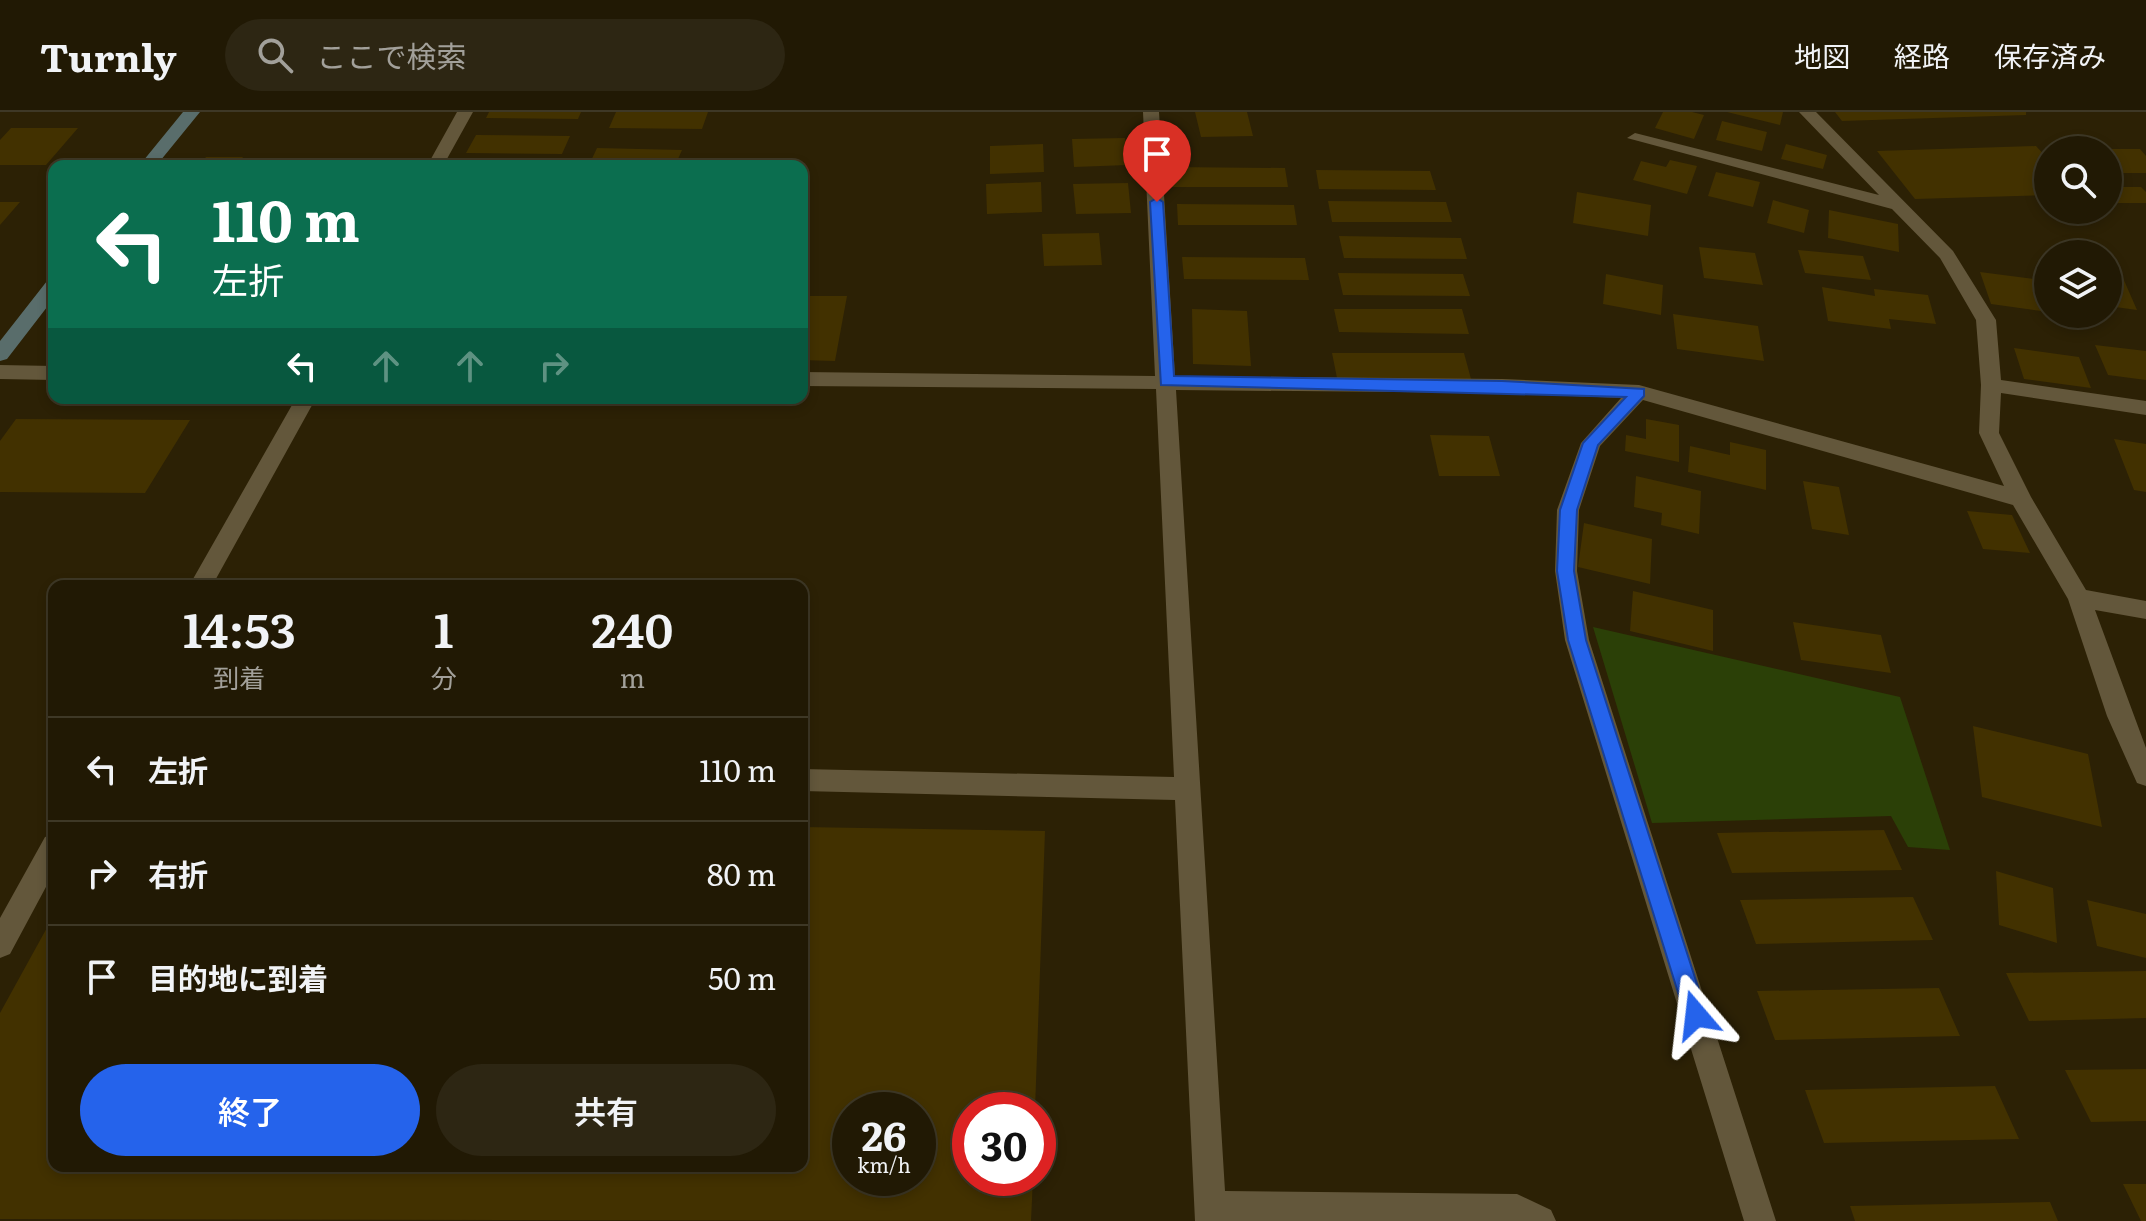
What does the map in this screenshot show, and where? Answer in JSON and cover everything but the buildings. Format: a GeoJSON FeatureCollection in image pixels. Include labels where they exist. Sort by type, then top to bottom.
{"type":"FeatureCollection","features":[{"type":"Feature","properties":{"kind":"street"},"geometry":{"type":"LineString","coordinates":[[152,160],[192,112]]}},
{"type":"Feature","properties":{"kind":"street"},"geometry":{"type":"LineString","coordinates":[[438,160],[465,112]]}},
{"type":"Feature","properties":{"kind":"street"},"geometry":{"type":"LineString","coordinates":[[1151,112],[1211,1214],[1517,1210],[1540,1221]]}},
{"type":"Feature","properties":{"kind":"street"},"geometry":{"type":"LineString","coordinates":[[1807,112],[1947,255],[1986,320],[1991,385],[1989,433],[2021,499],[2079,598],[2119,716],[2146,775]]}},
{"type":"Feature","properties":{"kind":"street"},"geometry":{"type":"LineString","coordinates":[[1635,138],[1897,205]]}},
{"type":"Feature","properties":{"kind":"street"},"geometry":{"type":"LineString","coordinates":[[0,354],[48,293]]}},
{"type":"Feature","properties":{"kind":"street"},"geometry":{"type":"LineString","coordinates":[[0,372],[48,373]]}},
{"type":"Feature","properties":{"kind":"street"},"geometry":{"type":"LineString","coordinates":[[808,379],[1502,386],[1639,392],[2021,499]]}},
{"type":"Feature","properties":{"kind":"street"},"geometry":{"type":"LineString","coordinates":[[1991,385],[2146,408]]}},
{"type":"Feature","properties":{"kind":"street"},"geometry":{"type":"LineString","coordinates":[[1639,392],[1591,443],[1568,510],[1566,571],[1577,640],[1760,1221]]}},
{"type":"Feature","properties":{"kind":"street"},"geometry":{"type":"LineString","coordinates":[[203,580],[303,404]]}},
{"type":"Feature","properties":{"kind":"street"},"geometry":{"type":"LineString","coordinates":[[2079,598],[2146,610]]}},
{"type":"Feature","properties":{"kind":"street"},"geometry":{"type":"LineString","coordinates":[[808,780],[1189,789]]}},
{"type":"Feature","properties":{"kind":"street"},"geometry":{"type":"LineString","coordinates":[[0,945],[48,857]]}},
{"type":"Feature","properties":{"kind":"green space"},"geometry":{"type":"Polygon","coordinates":[[[1593,627],[1900,697],[1950,850],[1908,847],[1891,816],[1652,823],[1593,627]]]}},
{"type":"Feature","properties":{"kind":"route"},"geometry":{"type":"LineString","coordinates":[[1157,202],[1167,381],[1502,386],[1639,392],[1591,443],[1568,510],[1566,571],[1577,640],[1615,751],[1696,1015]]}}]}
